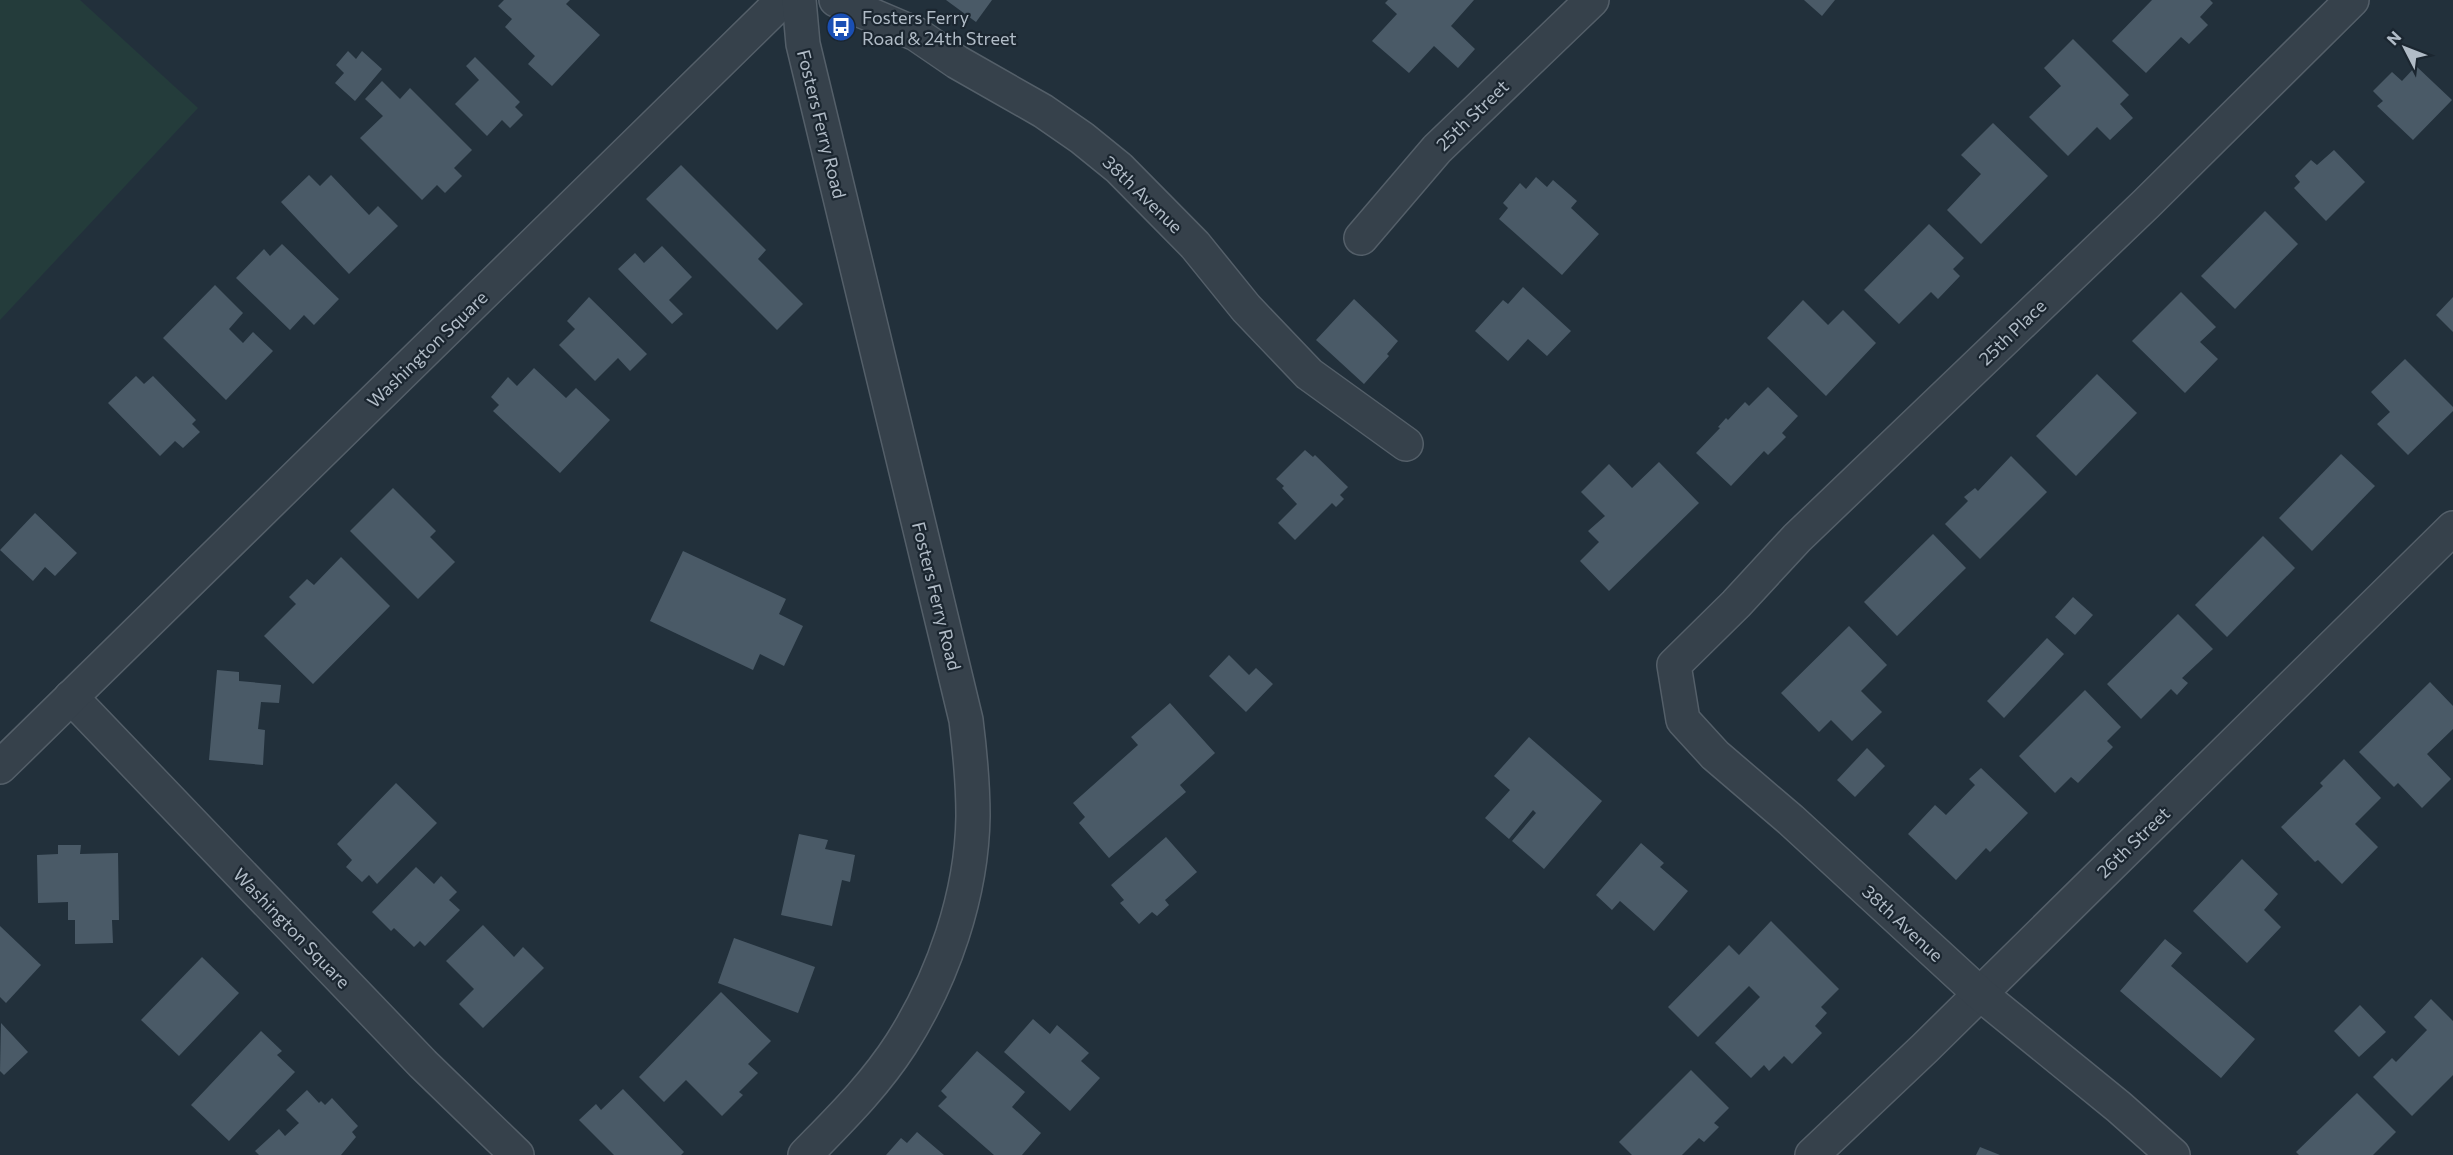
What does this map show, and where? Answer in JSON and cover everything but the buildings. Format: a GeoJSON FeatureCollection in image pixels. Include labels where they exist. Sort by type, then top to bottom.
{"type":"FeatureCollection","features":[{"type":"Feature","properties":{"kind":"street","name":"Washington Square"},"geometry":{"type":"LineString","coordinates":[[0,767],[783,0]]}},
{"type":"Feature","properties":{"kind":"street","name":"Fosters Ferry Road"},"geometry":{"type":"LineString","coordinates":[[799,0],[805,56],[966,720],[972,769],[973,819],[968,868],[958,916],[943,961],[924,1004],[900,1045],[873,1083],[805,1155]]}},
{"type":"Feature","properties":{"kind":"street","name":"38th Avenue"},"geometry":{"type":"LineString","coordinates":[[836,0],[916,34],[957,62],[1043,111],[1082,138],[1119,168],[1187,237],[1246,308],[1309,374],[1406,444]]}},
{"type":"Feature","properties":{"kind":"street","name":"25th Street"},"geometry":{"type":"LineString","coordinates":[[1361,238],[1437,149],[1592,0]]}},
{"type":"Feature","properties":{"kind":"street","name":"25th Place"},"geometry":{"type":"LineString","coordinates":[[1674,665],[1736,604],[1797,538],[2137,212],[2352,0]]}},
{"type":"Feature","properties":{"kind":"street","name":"26th Street"},"geometry":{"type":"LineString","coordinates":[[1812,1155],[1925,1048],[2453,528]]}},
{"type":"Feature","properties":{"kind":"street","name":"38th Avenue"},"geometry":{"type":"LineString","coordinates":[[1674,665],[1683,720],[1714,755],[1791,820],[1979,993],[2119,1107],[2173,1155]]}},
{"type":"Feature","properties":{"kind":"street","name":"Washington Square"},"geometry":{"type":"LineString","coordinates":[[71,697],[423,1064],[517,1155]]}},
{"type":"Feature","properties":{"kind":"green space"},"geometry":{"type":"Polygon","coordinates":[[[0,0],[80,0],[198,108],[0,320],[0,0]]]}},
{"type":"Feature","properties":{"kind":"place","name":"Fosters Ferry Road & 24th Street"},"geometry":{"type":"Point","coordinates":[841,27]}}]}
